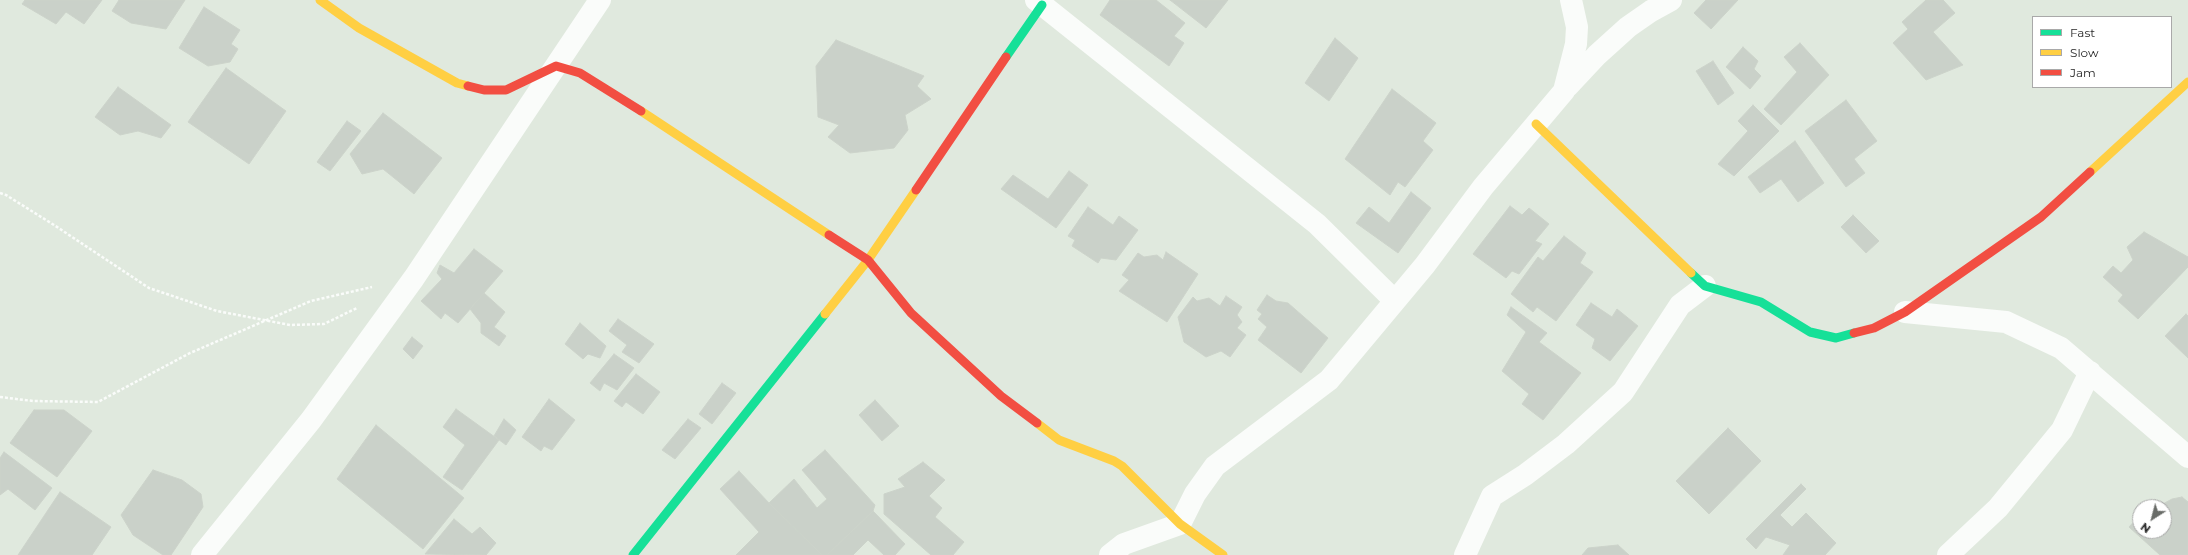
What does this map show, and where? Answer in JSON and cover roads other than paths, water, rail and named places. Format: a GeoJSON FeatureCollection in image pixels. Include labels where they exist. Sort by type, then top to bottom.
{"type":"FeatureCollection","features":[{"type":"Feature","properties":{"kind":"street"},"geometry":{"type":"LineString","coordinates":[[320,0],[359,28],[457,83],[484,90],[506,90],[556,66],[580,73],[604,87],[868,260],[911,313],[1001,396],[1059,440],[1114,461],[1122,466],[1180,524],[1223,555]]}},
{"type":"Feature","properties":{"kind":"street"},"geometry":{"type":"LineString","coordinates":[[202,555],[311,420],[414,278],[600,0]]}},
{"type":"Feature","properties":{"kind":"street"},"geometry":{"type":"LineString","coordinates":[[1564,91],[1576,44],[1577,26],[1571,0]]}},
{"type":"Feature","properties":{"kind":"street"},"geometry":{"type":"LineString","coordinates":[[1110,555],[1124,544],[1180,524],[1195,494],[1215,466],[1329,380],[1394,300],[1425,265],[1483,187],[1564,91],[1597,55],[1628,27],[1651,10],[1671,0]]}},
{"type":"Feature","properties":{"kind":"street"},"geometry":{"type":"LineString","coordinates":[[633,555],[868,260],[1039,2],[1316,224],[1394,300]]}},
{"type":"Feature","properties":{"kind":"street"},"geometry":{"type":"LineString","coordinates":[[1536,124],[1705,286],[1761,302],[1810,332],[1836,338],[1874,328],[1905,312],[2041,217],[2188,82]]}},
{"type":"Feature","properties":{"kind":"street"},"geometry":{"type":"LineString","coordinates":[[1465,555],[1492,496],[1525,475],[1566,444],[1623,392],[1680,306],[1705,286]]}},
{"type":"Feature","properties":{"kind":"street"},"geometry":{"type":"LineString","coordinates":[[1905,312],[2006,322],[2061,348],[2188,457]]}},
{"type":"Feature","properties":{"kind":"street"},"geometry":{"type":"LineString","coordinates":[[1948,555],[1998,508],[2062,430],[2090,372]]}}]}
